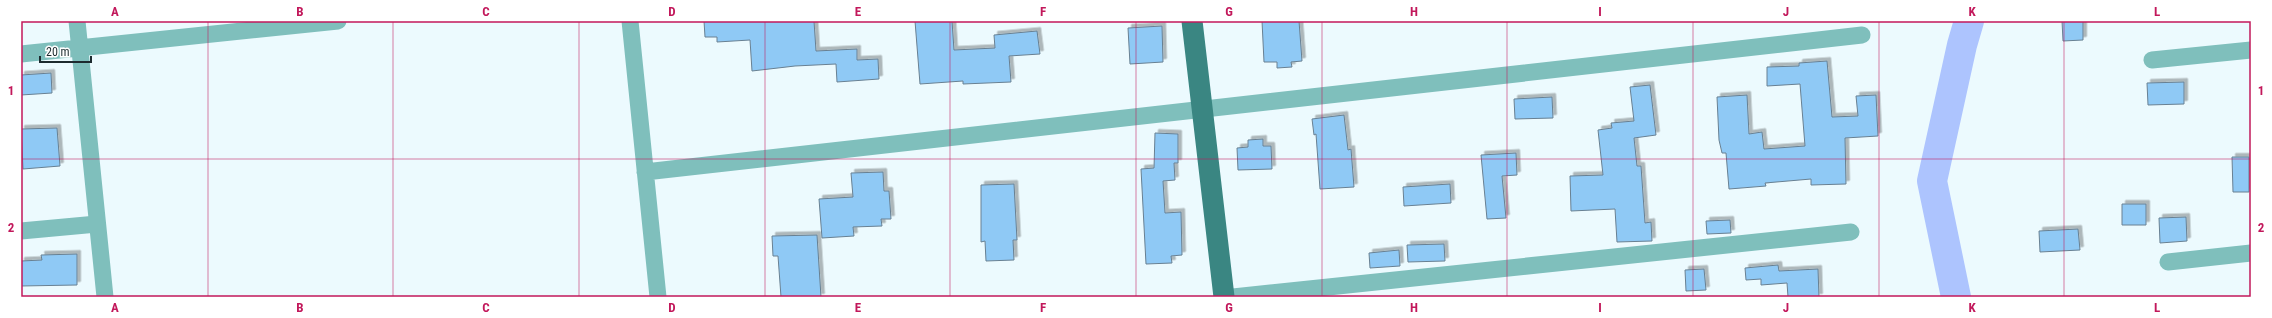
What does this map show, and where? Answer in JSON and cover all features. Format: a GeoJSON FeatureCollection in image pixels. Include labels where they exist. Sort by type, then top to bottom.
{"type":"FeatureCollection","features":[{"type":"Feature","properties":{"kind":"main road"},"geometry":{"type":"LineString","coordinates":[[1192,21],[1224,297]]}},
{"type":"Feature","properties":{"kind":"street"},"geometry":{"type":"LineString","coordinates":[[77,21],[105,297]]}},
{"type":"Feature","properties":{"kind":"street"},"geometry":{"type":"LineString","coordinates":[[21,54],[338,21]]}},
{"type":"Feature","properties":{"kind":"street"},"geometry":{"type":"LineString","coordinates":[[630,21],[658,297]]}},
{"type":"Feature","properties":{"kind":"street"},"geometry":{"type":"LineString","coordinates":[[645,172],[1862,35]]}},
{"type":"Feature","properties":{"kind":"street"},"geometry":{"type":"LineString","coordinates":[[2152,60],[2251,50]]}},
{"type":"Feature","properties":{"kind":"street"},"geometry":{"type":"LineString","coordinates":[[21,231],[97,224]]}},
{"type":"Feature","properties":{"kind":"street"},"geometry":{"type":"LineString","coordinates":[[1233,297],[1851,232]]}},
{"type":"Feature","properties":{"kind":"street"},"geometry":{"type":"LineString","coordinates":[[2168,262],[2251,253]]}},
{"type":"Feature","properties":{"kind":"building"},"geometry":{"type":"Polygon","coordinates":[[[704,21],[814,21],[816,51],[857,49],[857,60],[878,59],[879,79],[837,82],[836,64],[795,66],[752,71],[750,40],[717,42],[717,37],[705,37],[704,21]]]}},
{"type":"Feature","properties":{"kind":"building"},"geometry":{"type":"Polygon","coordinates":[[[915,21],[952,21],[954,50],[995,48],[994,35],[1037,31],[1040,54],[1009,56],[1011,82],[963,84],[963,81],[920,84],[915,21]]]}},
{"type":"Feature","properties":{"kind":"building"},"geometry":{"type":"Polygon","coordinates":[[[1262,21],[1299,21],[1302,61],[1291,62],[1292,67],[1277,68],[1277,62],[1264,62],[1262,21]]]}},
{"type":"Feature","properties":{"kind":"building"},"geometry":{"type":"Polygon","coordinates":[[[2062,21],[2083,21],[2083,40],[2063,41],[2062,21]]]}},
{"type":"Feature","properties":{"kind":"building"},"geometry":{"type":"Polygon","coordinates":[[[1162,26],[1163,62],[1130,64],[1128,28],[1162,26]]]}},
{"type":"Feature","properties":{"kind":"building"},"geometry":{"type":"Polygon","coordinates":[[[1827,61],[1832,117],[1858,116],[1856,96],[1876,95],[1878,136],[1845,138],[1846,184],[1811,185],[1811,179],[1765,183],[1766,186],[1729,189],[1726,153],[1722,153],[1719,140],[1717,97],[1747,95],[1749,134],[1762,132],[1764,149],[1805,146],[1800,84],[1767,86],[1767,67],[1799,66],[1799,63],[1827,61]]]}},
{"type":"Feature","properties":{"kind":"building"},"geometry":{"type":"Polygon","coordinates":[[[51,73],[52,93],[21,95],[21,75],[51,73]]]}},
{"type":"Feature","properties":{"kind":"building"},"geometry":{"type":"Polygon","coordinates":[[[2184,82],[2184,104],[2148,105],[2147,83],[2184,82]]]}},
{"type":"Feature","properties":{"kind":"building"},"geometry":{"type":"Polygon","coordinates":[[[1650,85],[1656,135],[1634,138],[1637,166],[1641,166],[1645,223],[1651,222],[1652,241],[1617,242],[1615,209],[1571,211],[1570,176],[1603,175],[1598,130],[1612,128],[1611,123],[1634,121],[1630,87],[1650,85]]]}},
{"type":"Feature","properties":{"kind":"building"},"geometry":{"type":"Polygon","coordinates":[[[1552,97],[1553,118],[1515,119],[1514,99],[1552,97]]]}},
{"type":"Feature","properties":{"kind":"building"},"geometry":{"type":"Polygon","coordinates":[[[1344,115],[1348,150],[1351,149],[1354,187],[1320,189],[1316,134],[1314,135],[1312,119],[1344,115]]]}},
{"type":"Feature","properties":{"kind":"building"},"geometry":{"type":"Polygon","coordinates":[[[57,128],[60,166],[23,169],[21,129],[57,128]]]}},
{"type":"Feature","properties":{"kind":"building"},"geometry":{"type":"Polygon","coordinates":[[[1155,133],[1178,134],[1178,163],[1174,163],[1175,180],[1163,181],[1165,213],[1181,212],[1182,255],[1171,256],[1172,263],[1146,264],[1141,169],[1154,168],[1155,133]]]}},
{"type":"Feature","properties":{"kind":"building"},"geometry":{"type":"Polygon","coordinates":[[[1263,139],[1263,146],[1271,146],[1272,169],[1238,170],[1237,148],[1248,147],[1248,140],[1263,139]]]}},
{"type":"Feature","properties":{"kind":"building"},"geometry":{"type":"Polygon","coordinates":[[[1516,153],[1517,175],[1502,176],[1506,218],[1487,219],[1481,155],[1516,153]]]}},
{"type":"Feature","properties":{"kind":"building"},"geometry":{"type":"Polygon","coordinates":[[[2232,157],[2249,157],[2249,192],[2233,192],[2232,157]]]}},
{"type":"Feature","properties":{"kind":"building"},"geometry":{"type":"Polygon","coordinates":[[[883,172],[884,191],[889,191],[891,219],[881,219],[882,226],[853,227],[854,236],[822,238],[819,199],[853,197],[851,173],[883,172]]]}},
{"type":"Feature","properties":{"kind":"building"},"geometry":{"type":"Polygon","coordinates":[[[1014,184],[1017,240],[1013,240],[1014,260],[986,261],[985,241],[981,242],[981,185],[1014,184]]]}},
{"type":"Feature","properties":{"kind":"building"},"geometry":{"type":"Polygon","coordinates":[[[1450,184],[1451,203],[1404,206],[1403,187],[1450,184]]]}},
{"type":"Feature","properties":{"kind":"building"},"geometry":{"type":"Polygon","coordinates":[[[2122,204],[2146,204],[2146,225],[2122,225],[2122,204]]]}},
{"type":"Feature","properties":{"kind":"building"},"geometry":{"type":"Polygon","coordinates":[[[2186,217],[2187,241],[2160,243],[2159,218],[2186,217]]]}},
{"type":"Feature","properties":{"kind":"building"},"geometry":{"type":"Polygon","coordinates":[[[1730,220],[1731,233],[1707,234],[1706,221],[1730,220]]]}},
{"type":"Feature","properties":{"kind":"building"},"geometry":{"type":"Polygon","coordinates":[[[2078,229],[2080,250],[2040,252],[2039,231],[2078,229]]]}},
{"type":"Feature","properties":{"kind":"building"},"geometry":{"type":"Polygon","coordinates":[[[817,235],[821,297],[781,297],[778,256],[773,256],[772,236],[817,235]]]}},
{"type":"Feature","properties":{"kind":"building"},"geometry":{"type":"Polygon","coordinates":[[[1444,244],[1445,261],[1408,262],[1407,245],[1444,244]]]}},
{"type":"Feature","properties":{"kind":"building"},"geometry":{"type":"Polygon","coordinates":[[[1399,250],[1400,266],[1370,268],[1369,253],[1399,250]]]}},
{"type":"Feature","properties":{"kind":"building"},"geometry":{"type":"Polygon","coordinates":[[[77,254],[77,285],[21,286],[21,261],[42,260],[41,255],[77,254]]]}},
{"type":"Feature","properties":{"kind":"building"},"geometry":{"type":"Polygon","coordinates":[[[1778,265],[1779,271],[1818,269],[1819,297],[1788,297],[1787,283],[1761,285],[1761,279],[1746,280],[1745,268],[1778,265]]]}},
{"type":"Feature","properties":{"kind":"building"},"geometry":{"type":"Polygon","coordinates":[[[1704,269],[1706,290],[1686,291],[1685,270],[1704,269]]]}},
{"type":"Feature","properties":{"kind":"waterway"},"geometry":{"type":"LineString","coordinates":[[1956,297],[1932,181],[1962,45],[1969,21]]}}]}
